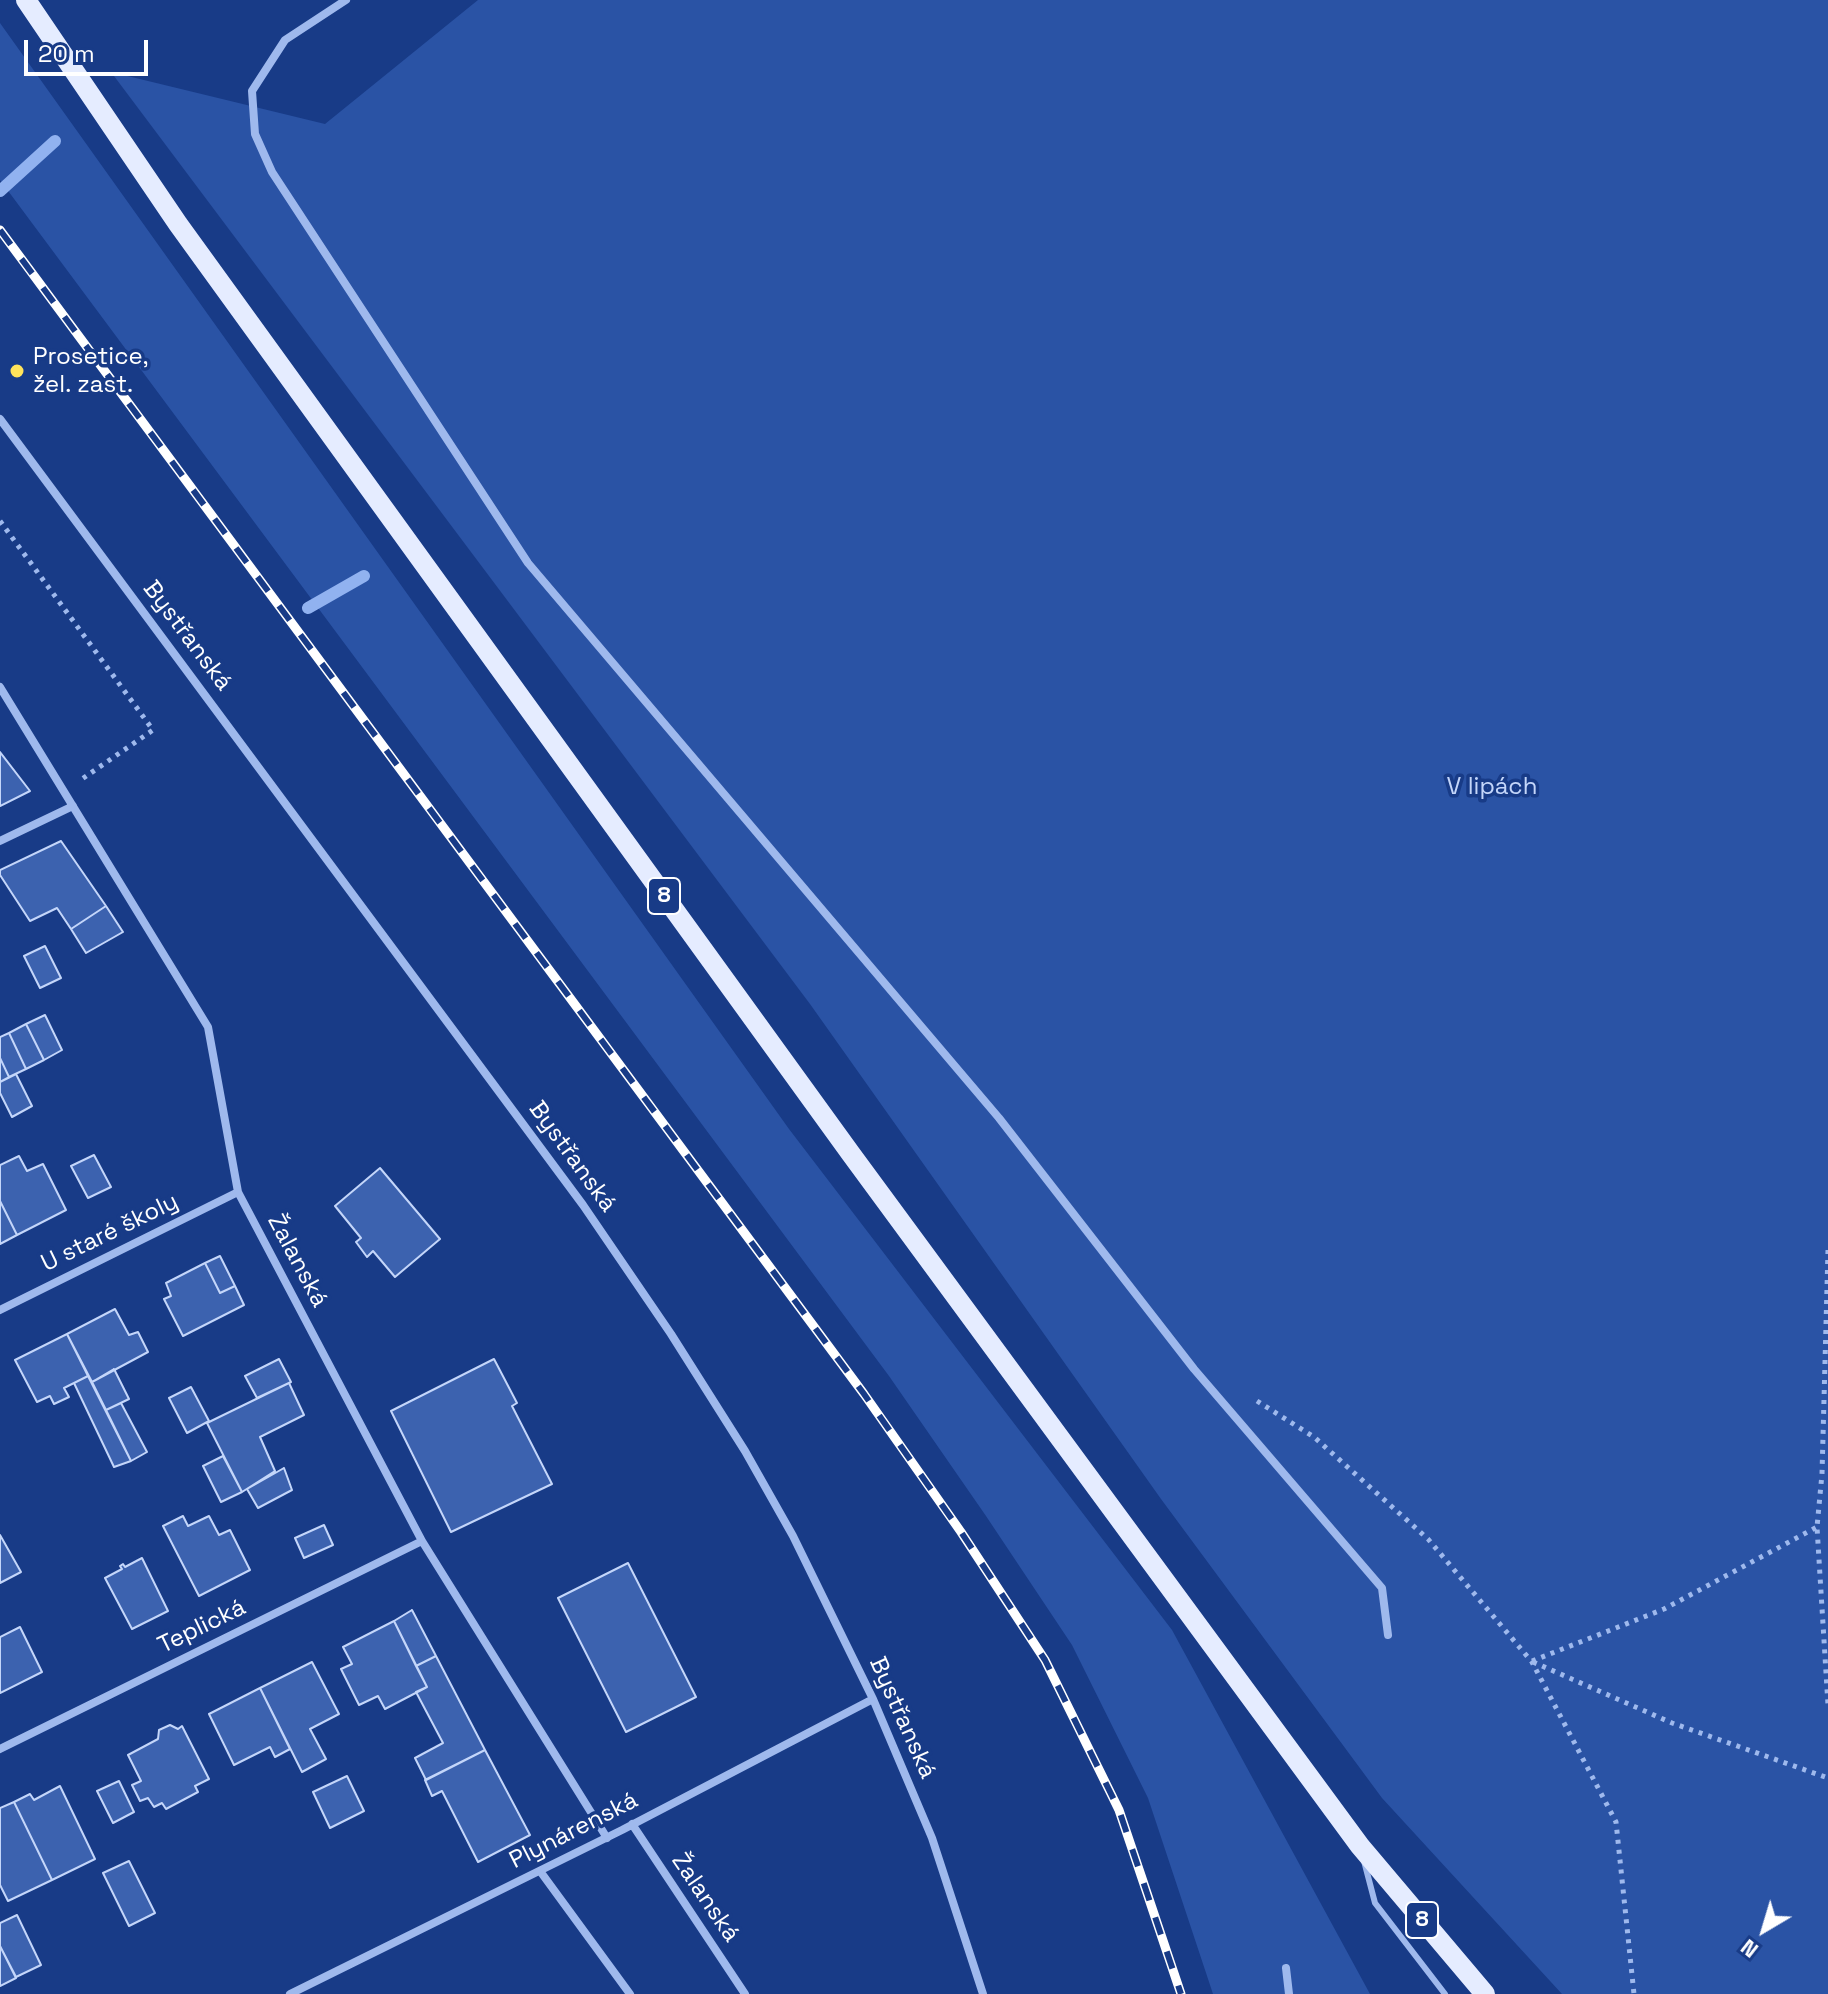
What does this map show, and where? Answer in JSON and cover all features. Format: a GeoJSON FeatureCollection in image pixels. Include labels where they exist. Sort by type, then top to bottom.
{"type":"FeatureCollection","features":[{"type":"Feature","properties":{"kind":"main road","name":"8"},"geometry":{"type":"LineString","coordinates":[[26,0],[178,224],[870,1179],[1360,1846],[1485,1994]]}},
{"type":"Feature","properties":{"kind":"street"},"geometry":{"type":"LineString","coordinates":[[346,0],[285,40],[252,91],[255,134],[272,172],[528,563],[999,1118],[1194,1369],[1382,1588],[1388,1635]]}},
{"type":"Feature","properties":{"kind":"street","name":"Bystřanská"},"geometry":{"type":"LineString","coordinates":[[0,419],[583,1205],[745,1451],[793,1536],[873,1699],[932,1838],[983,1994]]}},
{"type":"Feature","properties":{"kind":"street","name":"Žalanská"},"geometry":{"type":"LineString","coordinates":[[0,687],[208,1027],[238,1192],[422,1541],[607,1838]]}},
{"type":"Feature","properties":{"kind":"street"},"geometry":{"type":"LineString","coordinates":[[0,841],[73,806]]}},
{"type":"Feature","properties":{"kind":"street","name":"U staré školy"},"geometry":{"type":"LineString","coordinates":[[0,1310],[238,1192]]}},
{"type":"Feature","properties":{"kind":"street","name":"Teplická"},"geometry":{"type":"LineString","coordinates":[[0,1749],[422,1541]]}},
{"type":"Feature","properties":{"kind":"street","name":"Plynárenská"},"geometry":{"type":"LineString","coordinates":[[290,1994],[607,1838],[873,1699]]}},
{"type":"Feature","properties":{"kind":"street","name":"Žalanská"},"geometry":{"type":"LineString","coordinates":[[632,1824],[745,1994]]}},
{"type":"Feature","properties":{"kind":"street"},"geometry":{"type":"LineString","coordinates":[[540,1871],[630,1994]]}},
{"type":"Feature","properties":{"kind":"street"},"geometry":{"type":"LineString","coordinates":[[1286,1968],[1289,1994]]}},
{"type":"Feature","properties":{"kind":"lane"},"geometry":{"type":"LineString","coordinates":[[1360,1846],[1375,1903],[1445,1994]]}},
{"type":"Feature","properties":{"kind":"path"},"geometry":{"type":"LineString","coordinates":[[0,521],[153,730],[65,791]]}},
{"type":"Feature","properties":{"kind":"path"},"geometry":{"type":"LineString","coordinates":[[1828,1250],[1822,1474],[1817,1527],[1828,1705]]}},
{"type":"Feature","properties":{"kind":"path"},"geometry":{"type":"LineString","coordinates":[[1252,1397],[1314,1437],[1428,1539],[1532,1662],[1616,1822],[1634,1994]]}},
{"type":"Feature","properties":{"kind":"path"},"geometry":{"type":"LineString","coordinates":[[1532,1662],[1664,1609],[1817,1527]]}},
{"type":"Feature","properties":{"kind":"path"},"geometry":{"type":"LineString","coordinates":[[1532,1662],[1672,1723],[1828,1778]]}},
{"type":"Feature","properties":{"kind":"green space","name":"V lipách"},"geometry":{"type":"Polygon","coordinates":[[[478,0],[1828,0],[1828,1994],[1562,1994],[1382,1798],[1161,1499],[810,1004],[111,72],[325,124],[478,0]]]}},
{"type":"Feature","properties":{"kind":"green space"},"geometry":{"type":"Polygon","coordinates":[[[0,23],[789,1129],[1172,1630],[1370,1994],[1213,1994],[1148,1798],[1072,1645],[986,1516],[889,1376],[0,180],[0,23]]]}},
{"type":"Feature","properties":{"kind":"building"},"geometry":{"type":"Polygon","coordinates":[[[0,752],[30,791],[0,806],[0,752]]]}},
{"type":"Feature","properties":{"kind":"building"},"geometry":{"type":"Polygon","coordinates":[[[61,841],[106,906],[71,929],[57,908],[30,921],[0,875],[0,870],[61,841]]]}},
{"type":"Feature","properties":{"kind":"building"},"geometry":{"type":"Polygon","coordinates":[[[106,906],[123,932],[86,953],[71,929],[106,906]]]}},
{"type":"Feature","properties":{"kind":"building"},"geometry":{"type":"Polygon","coordinates":[[[45,946],[61,978],[40,988],[24,956],[45,946]]]}},
{"type":"Feature","properties":{"kind":"building"},"geometry":{"type":"Polygon","coordinates":[[[45,1015],[62,1050],[44,1060],[26,1024],[45,1015]]]}},
{"type":"Feature","properties":{"kind":"building"},"geometry":{"type":"Polygon","coordinates":[[[26,1024],[44,1060],[26,1069],[9,1033],[26,1024]]]}},
{"type":"Feature","properties":{"kind":"building"},"geometry":{"type":"Polygon","coordinates":[[[9,1033],[26,1069],[9,1077],[0,1058],[0,1037],[9,1033]]]}},
{"type":"Feature","properties":{"kind":"building"},"geometry":{"type":"Polygon","coordinates":[[[0,1058],[9,1077],[0,1082],[0,1058]]]}},
{"type":"Feature","properties":{"kind":"building"},"geometry":{"type":"Polygon","coordinates":[[[16,1074],[32,1106],[12,1117],[0,1093],[0,1082],[16,1074]]]}},
{"type":"Feature","properties":{"kind":"building"},"geometry":{"type":"Polygon","coordinates":[[[94,1155],[111,1187],[88,1198],[71,1166],[94,1155]]]}},
{"type":"Feature","properties":{"kind":"building"},"geometry":{"type":"Polygon","coordinates":[[[19,1156],[27,1171],[43,1164],[66,1210],[17,1235],[0,1201],[0,1165],[19,1156]]]}},
{"type":"Feature","properties":{"kind":"building"},"geometry":{"type":"Polygon","coordinates":[[[380,1168],[440,1239],[395,1277],[373,1251],[367,1257],[356,1242],[361,1238],[335,1206],[380,1168]]]}},
{"type":"Feature","properties":{"kind":"building"},"geometry":{"type":"Polygon","coordinates":[[[0,1201],[17,1235],[0,1244],[0,1201]]]}},
{"type":"Feature","properties":{"kind":"building"},"geometry":{"type":"Polygon","coordinates":[[[220,1256],[235,1286],[220,1293],[205,1263],[220,1256]]]}},
{"type":"Feature","properties":{"kind":"building"},"geometry":{"type":"Polygon","coordinates":[[[205,1263],[220,1293],[235,1286],[244,1305],[183,1336],[164,1299],[171,1296],[166,1283],[205,1263]]]}},
{"type":"Feature","properties":{"kind":"building"},"geometry":{"type":"Polygon","coordinates":[[[115,1309],[129,1335],[138,1332],[148,1352],[92,1382],[67,1334],[115,1309]]]}},
{"type":"Feature","properties":{"kind":"building"},"geometry":{"type":"Polygon","coordinates":[[[67,1334],[88,1376],[64,1388],[69,1397],[54,1404],[50,1396],[37,1402],[15,1360],[67,1334]]]}},
{"type":"Feature","properties":{"kind":"building"},"geometry":{"type":"Polygon","coordinates":[[[279,1359],[291,1382],[257,1398],[245,1376],[279,1359]]]}},
{"type":"Feature","properties":{"kind":"building"},"geometry":{"type":"Polygon","coordinates":[[[494,1359],[517,1403],[512,1406],[552,1484],[451,1532],[391,1411],[494,1359]]]}},
{"type":"Feature","properties":{"kind":"building"},"geometry":{"type":"Polygon","coordinates":[[[114,1369],[129,1399],[106,1410],[92,1382],[114,1369]]]}},
{"type":"Feature","properties":{"kind":"building"},"geometry":{"type":"Polygon","coordinates":[[[88,1376],[131,1461],[114,1467],[74,1383],[88,1376]]]}},
{"type":"Feature","properties":{"kind":"building"},"geometry":{"type":"Polygon","coordinates":[[[289,1383],[304,1415],[260,1437],[275,1471],[242,1492],[207,1423],[289,1383]]]}},
{"type":"Feature","properties":{"kind":"building"},"geometry":{"type":"Polygon","coordinates":[[[191,1387],[209,1421],[187,1433],[169,1398],[191,1387]]]}},
{"type":"Feature","properties":{"kind":"building"},"geometry":{"type":"Polygon","coordinates":[[[121,1403],[147,1452],[131,1461],[106,1410],[121,1403]]]}},
{"type":"Feature","properties":{"kind":"building"},"geometry":{"type":"Polygon","coordinates":[[[223,1456],[242,1492],[221,1502],[203,1466],[223,1456]]]}},
{"type":"Feature","properties":{"kind":"building"},"geometry":{"type":"Polygon","coordinates":[[[284,1468],[292,1490],[258,1508],[247,1489],[284,1468]]]}},
{"type":"Feature","properties":{"kind":"building"},"geometry":{"type":"Polygon","coordinates":[[[183,1516],[188,1526],[209,1516],[219,1535],[230,1530],[250,1570],[199,1596],[163,1526],[183,1516]]]}},
{"type":"Feature","properties":{"kind":"building"},"geometry":{"type":"Polygon","coordinates":[[[324,1525],[333,1545],[304,1558],[295,1538],[324,1525]]]}},
{"type":"Feature","properties":{"kind":"building"},"geometry":{"type":"Polygon","coordinates":[[[0,1535],[21,1572],[0,1583],[0,1535]]]}},
{"type":"Feature","properties":{"kind":"building"},"geometry":{"type":"Polygon","coordinates":[[[142,1558],[168,1611],[132,1629],[105,1578],[122,1569],[120,1566],[123,1564],[125,1567],[142,1558]]]}},
{"type":"Feature","properties":{"kind":"building"},"geometry":{"type":"Polygon","coordinates":[[[628,1563],[696,1697],[626,1732],[558,1598],[628,1563]]]}},
{"type":"Feature","properties":{"kind":"building"},"geometry":{"type":"Polygon","coordinates":[[[412,1610],[436,1656],[416,1666],[394,1621],[412,1610]]]}},
{"type":"Feature","properties":{"kind":"building"},"geometry":{"type":"Polygon","coordinates":[[[394,1621],[427,1687],[385,1709],[378,1696],[359,1705],[341,1669],[352,1664],[343,1647],[394,1621]]]}},
{"type":"Feature","properties":{"kind":"building"},"geometry":{"type":"Polygon","coordinates":[[[20,1627],[42,1672],[0,1693],[0,1637],[20,1627]]]}},
{"type":"Feature","properties":{"kind":"building"},"geometry":{"type":"Polygon","coordinates":[[[436,1656],[485,1750],[426,1780],[415,1758],[443,1743],[416,1692],[427,1687],[416,1666],[436,1656]]]}},
{"type":"Feature","properties":{"kind":"building"},"geometry":{"type":"Polygon","coordinates":[[[312,1662],[339,1714],[310,1729],[326,1759],[302,1772],[260,1688],[312,1662]]]}},
{"type":"Feature","properties":{"kind":"building"},"geometry":{"type":"Polygon","coordinates":[[[260,1688],[290,1749],[275,1757],[270,1747],[234,1765],[209,1714],[260,1688]]]}},
{"type":"Feature","properties":{"kind":"building"},"geometry":{"type":"Polygon","coordinates":[[[170,1725],[178,1729],[182,1726],[209,1779],[195,1786],[198,1792],[166,1809],[162,1803],[154,1807],[148,1798],[140,1801],[132,1785],[141,1781],[128,1755],[158,1739],[159,1730],[170,1725]]]}},
{"type":"Feature","properties":{"kind":"building"},"geometry":{"type":"Polygon","coordinates":[[[485,1750],[530,1835],[478,1862],[442,1791],[432,1796],[425,1780],[485,1750]]]}},
{"type":"Feature","properties":{"kind":"building"},"geometry":{"type":"Polygon","coordinates":[[[347,1776],[364,1811],[330,1828],[313,1792],[347,1776]]]}},
{"type":"Feature","properties":{"kind":"building"},"geometry":{"type":"Polygon","coordinates":[[[119,1781],[134,1812],[113,1823],[97,1791],[119,1781]]]}},
{"type":"Feature","properties":{"kind":"building"},"geometry":{"type":"Polygon","coordinates":[[[60,1786],[95,1859],[52,1880],[14,1802],[30,1794],[34,1800],[60,1786]]]}},
{"type":"Feature","properties":{"kind":"building"},"geometry":{"type":"Polygon","coordinates":[[[14,1802],[52,1880],[8,1901],[0,1885],[0,1808],[14,1802]]]}},
{"type":"Feature","properties":{"kind":"building"},"geometry":{"type":"Polygon","coordinates":[[[129,1861],[155,1913],[129,1926],[103,1873],[129,1861]]]}},
{"type":"Feature","properties":{"kind":"building"},"geometry":{"type":"Polygon","coordinates":[[[17,1915],[41,1965],[16,1977],[0,1946],[0,1923],[17,1915]]]}},
{"type":"Feature","properties":{"kind":"building"},"geometry":{"type":"Polygon","coordinates":[[[0,1946],[16,1978],[0,1986],[0,1946]]]}},
{"type":"Feature","properties":{"kind":"waterway"},"geometry":{"type":"LineString","coordinates":[[0,191],[55,141]]}},
{"type":"Feature","properties":{"kind":"waterway"},"geometry":{"type":"LineString","coordinates":[[308,608],[364,576]]}},
{"type":"Feature","properties":{"kind":"railway"},"geometry":{"type":"LineString","coordinates":[[0,230],[864,1394],[961,1532],[1045,1660],[1119,1810],[1181,1994]]}},
{"type":"Feature","properties":{"kind":"place","name":"Prosetice, žel. zast."},"geometry":{"type":"Point","coordinates":[17,371]}}]}
